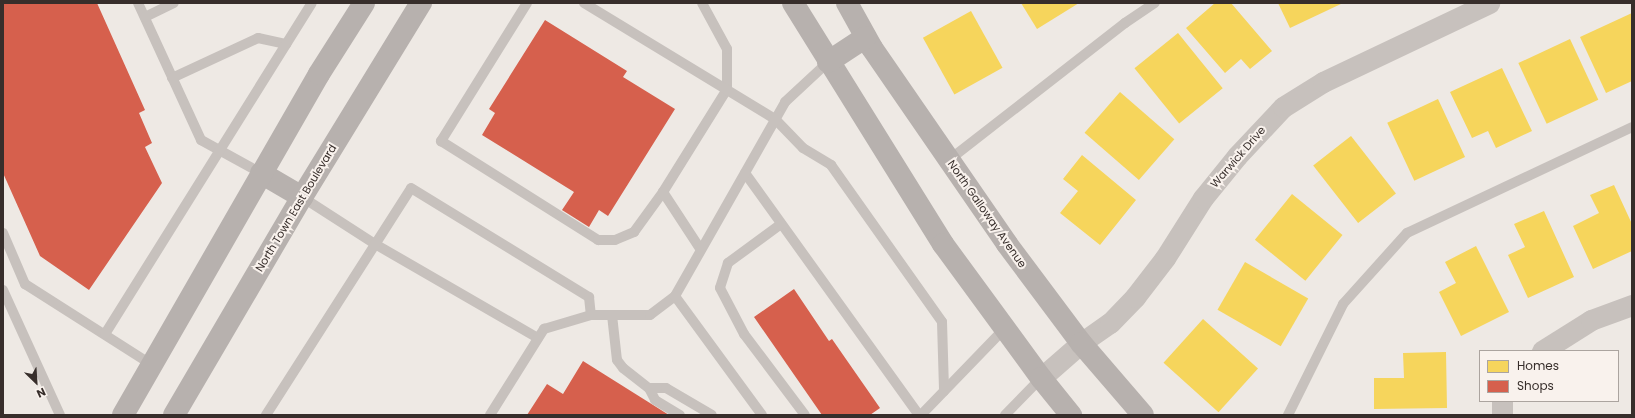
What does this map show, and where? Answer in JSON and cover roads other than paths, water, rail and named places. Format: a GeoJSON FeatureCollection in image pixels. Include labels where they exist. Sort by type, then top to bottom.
{"type":"FeatureCollection","features":[{"type":"Feature","properties":{"kind":"main road"},"geometry":{"type":"LineString","coordinates":[[123,415],[319,74],[364,3]]}},
{"type":"Feature","properties":{"kind":"main road","name":"North Town East Boulevard"},"geometry":{"type":"LineString","coordinates":[[174,415],[302,197],[421,3]]}},
{"type":"Feature","properties":{"kind":"main road"},"geometry":{"type":"LineString","coordinates":[[793,3],[828,62],[943,244],[1041,378],[1071,415]]}},
{"type":"Feature","properties":{"kind":"main road","name":"North Galloway Avenue"},"geometry":{"type":"LineString","coordinates":[[847,3],[866,37],[1007,244],[1082,343],[1143,415]]}},
{"type":"Feature","properties":{"kind":"main road"},"geometry":{"type":"LineString","coordinates":[[828,62],[866,37]]}},
{"type":"Feature","properties":{"kind":"main road"},"geometry":{"type":"LineString","coordinates":[[262,173],[302,197]]}},
{"type":"Feature","properties":{"kind":"street","name":"Warwick Drive"},"geometry":{"type":"LineString","coordinates":[[1041,378],[1082,343],[1110,323],[1135,297],[1165,258],[1203,198],[1237,156],[1283,107],[1323,82],[1475,6]]}},
{"type":"Feature","properties":{"kind":"street"},"geometry":{"type":"LineString","coordinates":[[1544,350],[1591,320],[1632,305]]}},
{"type":"Feature","properties":{"kind":"street"},"geometry":{"type":"LineString","coordinates":[[1502,402],[1502,415]]}},
{"type":"Feature","properties":{"kind":"lane"},"geometry":{"type":"LineString","coordinates":[[138,3],[201,140],[262,173]]}},
{"type":"Feature","properties":{"kind":"lane"},"geometry":{"type":"LineString","coordinates":[[145,17],[174,3]]}},
{"type":"Feature","properties":{"kind":"lane"},"geometry":{"type":"LineString","coordinates":[[105,334],[312,3]]}},
{"type":"Feature","properties":{"kind":"lane"},"geometry":{"type":"LineString","coordinates":[[527,3],[441,141],[598,240],[615,240],[634,232],[663,192],[727,89],[727,49],[702,3]]}},
{"type":"Feature","properties":{"kind":"lane"},"geometry":{"type":"LineString","coordinates":[[584,3],[775,119],[804,148],[831,165],[942,322],[944,391]]}},
{"type":"Feature","properties":{"kind":"lane"},"geometry":{"type":"LineString","coordinates":[[949,160],[1125,23],[1155,3]]}},
{"type":"Feature","properties":{"kind":"lane"},"geometry":{"type":"LineString","coordinates":[[172,78],[258,38],[286,44]]}},
{"type":"Feature","properties":{"kind":"lane"},"geometry":{"type":"LineString","coordinates":[[490,415],[544,329],[591,315],[650,316],[675,296],[785,102],[828,62]]}},
{"type":"Feature","properties":{"kind":"lane"},"geometry":{"type":"LineString","coordinates":[[1288,415],[1343,304],[1407,233],[1632,127]]}},
{"type":"Feature","properties":{"kind":"lane"},"geometry":{"type":"LineString","coordinates":[[745,173],[920,415],[1005,328]]}},
{"type":"Feature","properties":{"kind":"lane"},"geometry":{"type":"LineString","coordinates":[[266,415],[411,188],[589,297],[591,315]]}},
{"type":"Feature","properties":{"kind":"lane"},"geometry":{"type":"LineString","coordinates":[[663,192],[701,250]]}},
{"type":"Feature","properties":{"kind":"lane"},"geometry":{"type":"LineString","coordinates":[[302,197],[375,244],[538,338]]}},
{"type":"Feature","properties":{"kind":"lane"},"geometry":{"type":"LineString","coordinates":[[781,224],[728,263],[720,288],[744,334],[805,415]]}},
{"type":"Feature","properties":{"kind":"lane"},"geometry":{"type":"LineString","coordinates":[[3,233],[25,284],[152,365]]}},
{"type":"Feature","properties":{"kind":"lane"},"geometry":{"type":"LineString","coordinates":[[3,290],[60,415]]}},
{"type":"Feature","properties":{"kind":"lane"},"geometry":{"type":"LineString","coordinates":[[675,296],[762,415]]}},
{"type":"Feature","properties":{"kind":"lane"},"geometry":{"type":"LineString","coordinates":[[612,315],[617,360],[633,378],[649,388],[655,400],[680,415]]}},
{"type":"Feature","properties":{"kind":"lane"},"geometry":{"type":"LineString","coordinates":[[1005,415],[1041,378]]}},
{"type":"Feature","properties":{"kind":"lane"},"geometry":{"type":"LineString","coordinates":[[649,388],[666,388],[712,415]]}}]}
